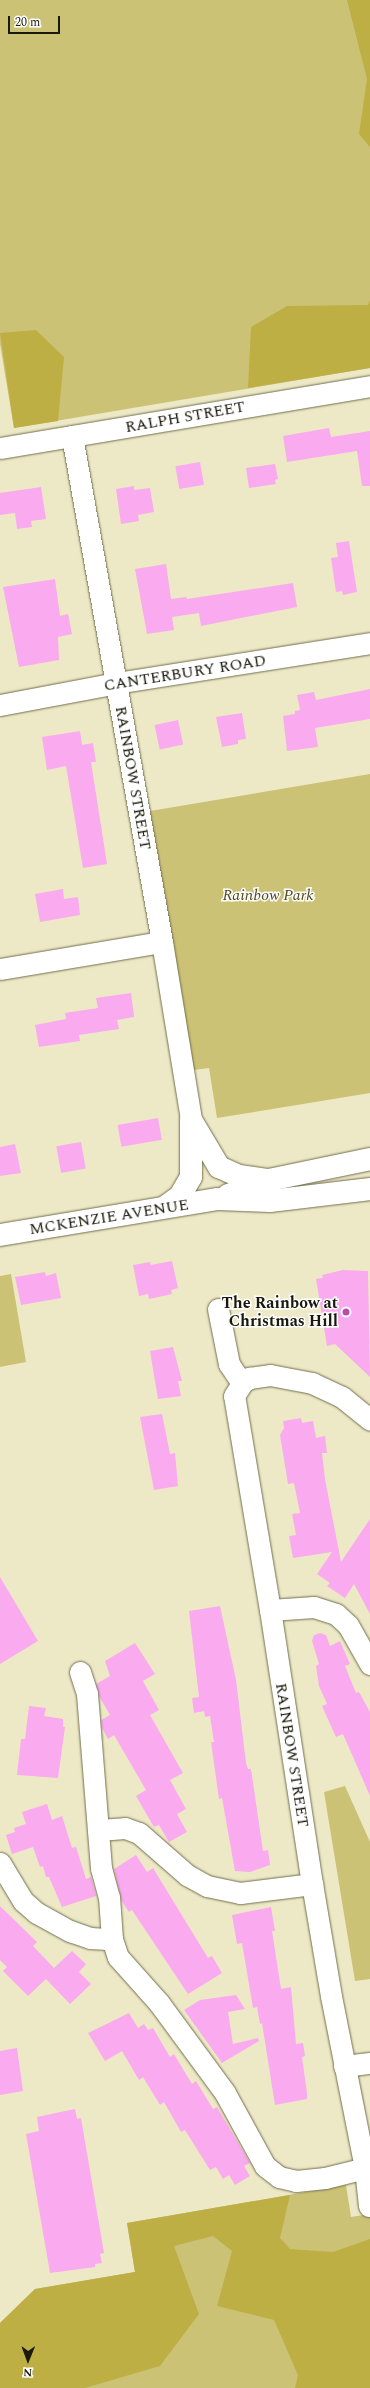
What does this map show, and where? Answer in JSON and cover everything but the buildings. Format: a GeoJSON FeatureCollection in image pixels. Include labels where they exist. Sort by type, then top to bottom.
{"type":"FeatureCollection","features":[{"type":"Feature","properties":{"kind":"main road"},"geometry":{"type":"LineString","coordinates":[[191,1120],[219,1167],[239,1176],[269,1180]]}},
{"type":"Feature","properties":{"kind":"main road"},"geometry":{"type":"LineString","coordinates":[[165,1207],[180,1196],[191,1177],[191,1120]]}},
{"type":"Feature","properties":{"kind":"main road","name":"MCKENZIE AVENUE"},"geometry":{"type":"LineString","coordinates":[[218,1199],[269,1180],[370,1159]]}},
{"type":"Feature","properties":{"kind":"main road","name":"MCKENZIE AVENUE"},"geometry":{"type":"LineString","coordinates":[[0,1235],[218,1199],[270,1201],[370,1189]]}},
{"type":"Feature","properties":{"kind":"street","name":"RALPH STREET"},"geometry":{"type":"LineString","coordinates":[[0,448],[370,386]]}},
{"type":"Feature","properties":{"kind":"street","name":"RAINBOW STREET"},"geometry":{"type":"LineString","coordinates":[[72,436],[162,942],[191,1120]]}},
{"type":"Feature","properties":{"kind":"street","name":"CANTERBURY ROAD"},"geometry":{"type":"LineString","coordinates":[[0,705],[116,684],[370,644]]}},
{"type":"Feature","properties":{"kind":"street"},"geometry":{"type":"LineString","coordinates":[[0,969],[162,942]]}},
{"type":"Feature","properties":{"kind":"street"},"geometry":{"type":"LineString","coordinates":[[218,1309],[229,1364],[242,1383],[249,1378],[270,1375],[312,1383],[342,1397],[370,1420]]}},
{"type":"Feature","properties":{"kind":"street","name":"RAINBOW STREET"},"geometry":{"type":"LineString","coordinates":[[242,1383],[234,1396],[270,1610],[312,1884],[344,2066],[365,2168],[369,2206]]}},
{"type":"Feature","properties":{"kind":"street"},"geometry":{"type":"LineString","coordinates":[[270,1610],[314,1607],[336,1614],[348,1625],[370,1664]]}},
{"type":"Feature","properties":{"kind":"street"},"geometry":{"type":"LineString","coordinates":[[80,1672],[87,1694],[101,1868],[109,1897],[112,1939],[118,1957],[159,2003],[225,2093],[265,2166],[279,2177],[296,2181],[325,2178],[365,2168]]}},
{"type":"Feature","properties":{"kind":"street"},"geometry":{"type":"LineString","coordinates":[[98,1830],[124,1828],[139,1833],[187,1875],[207,1886],[240,1893],[312,1884]]}},
{"type":"Feature","properties":{"kind":"street"},"geometry":{"type":"LineString","coordinates":[[0,1864],[23,1901],[37,1913],[90,1938],[112,1939]]}},
{"type":"Feature","properties":{"kind":"street"},"geometry":{"type":"LineString","coordinates":[[344,2066],[370,2063]]}},
{"type":"Feature","properties":{"kind":"green space"},"geometry":{"type":"Polygon","coordinates":[[[0,0],[370,0],[370,368],[14,428],[0,344],[0,0]]]}},
{"type":"Feature","properties":{"kind":"green space","name":"Rainbow Park"},"geometry":{"type":"Polygon","coordinates":[[[370,774],[370,1093],[217,1118],[209,1068],[194,1070],[150,811],[370,774]]]}},
{"type":"Feature","properties":{"kind":"green space"},"geometry":{"type":"Polygon","coordinates":[[[11,1274],[26,1362],[0,1367],[0,1276],[11,1274]]]}},
{"type":"Feature","properties":{"kind":"green space"},"geometry":{"type":"Polygon","coordinates":[[[345,1786],[370,1842],[370,1979],[355,1981],[324,1792],[345,1786]]]}},
{"type":"Feature","properties":{"kind":"green space"},"geometry":{"type":"Polygon","coordinates":[[[346,2185],[351,2217],[370,2214],[370,2388],[0,2388],[0,2323],[35,2289],[135,2272],[127,2223],[346,2185]]]}},
{"type":"Feature","properties":{"kind":"shaded area"},"geometry":{"type":"Polygon","coordinates":[[[347,0],[370,0],[370,147],[359,134],[367,79],[347,0]]]}},
{"type":"Feature","properties":{"kind":"shaded area"},"geometry":{"type":"Polygon","coordinates":[[[370,300],[370,368],[248,388],[251,327],[287,306],[368,305],[370,300]]]}},
{"type":"Feature","properties":{"kind":"shaded area"},"geometry":{"type":"Polygon","coordinates":[[[36,330],[64,357],[58,421],[14,428],[0,333],[36,330]]]}},
{"type":"Feature","properties":{"kind":"shaded area"},"geometry":{"type":"Polygon","coordinates":[[[290,2195],[280,2238],[290,2249],[333,2252],[370,2239],[370,2388],[295,2388],[298,2375],[274,2320],[217,2306],[232,2251],[213,2236],[174,2246],[199,2314],[160,2366],[85,2388],[0,2388],[0,2323],[35,2289],[135,2272],[127,2223],[290,2195]]]}},
{"type":"Feature","properties":{"kind":"place","name":"The Rainbow at Christmas Hill"},"geometry":{"type":"Point","coordinates":[346,1312]}}]}
